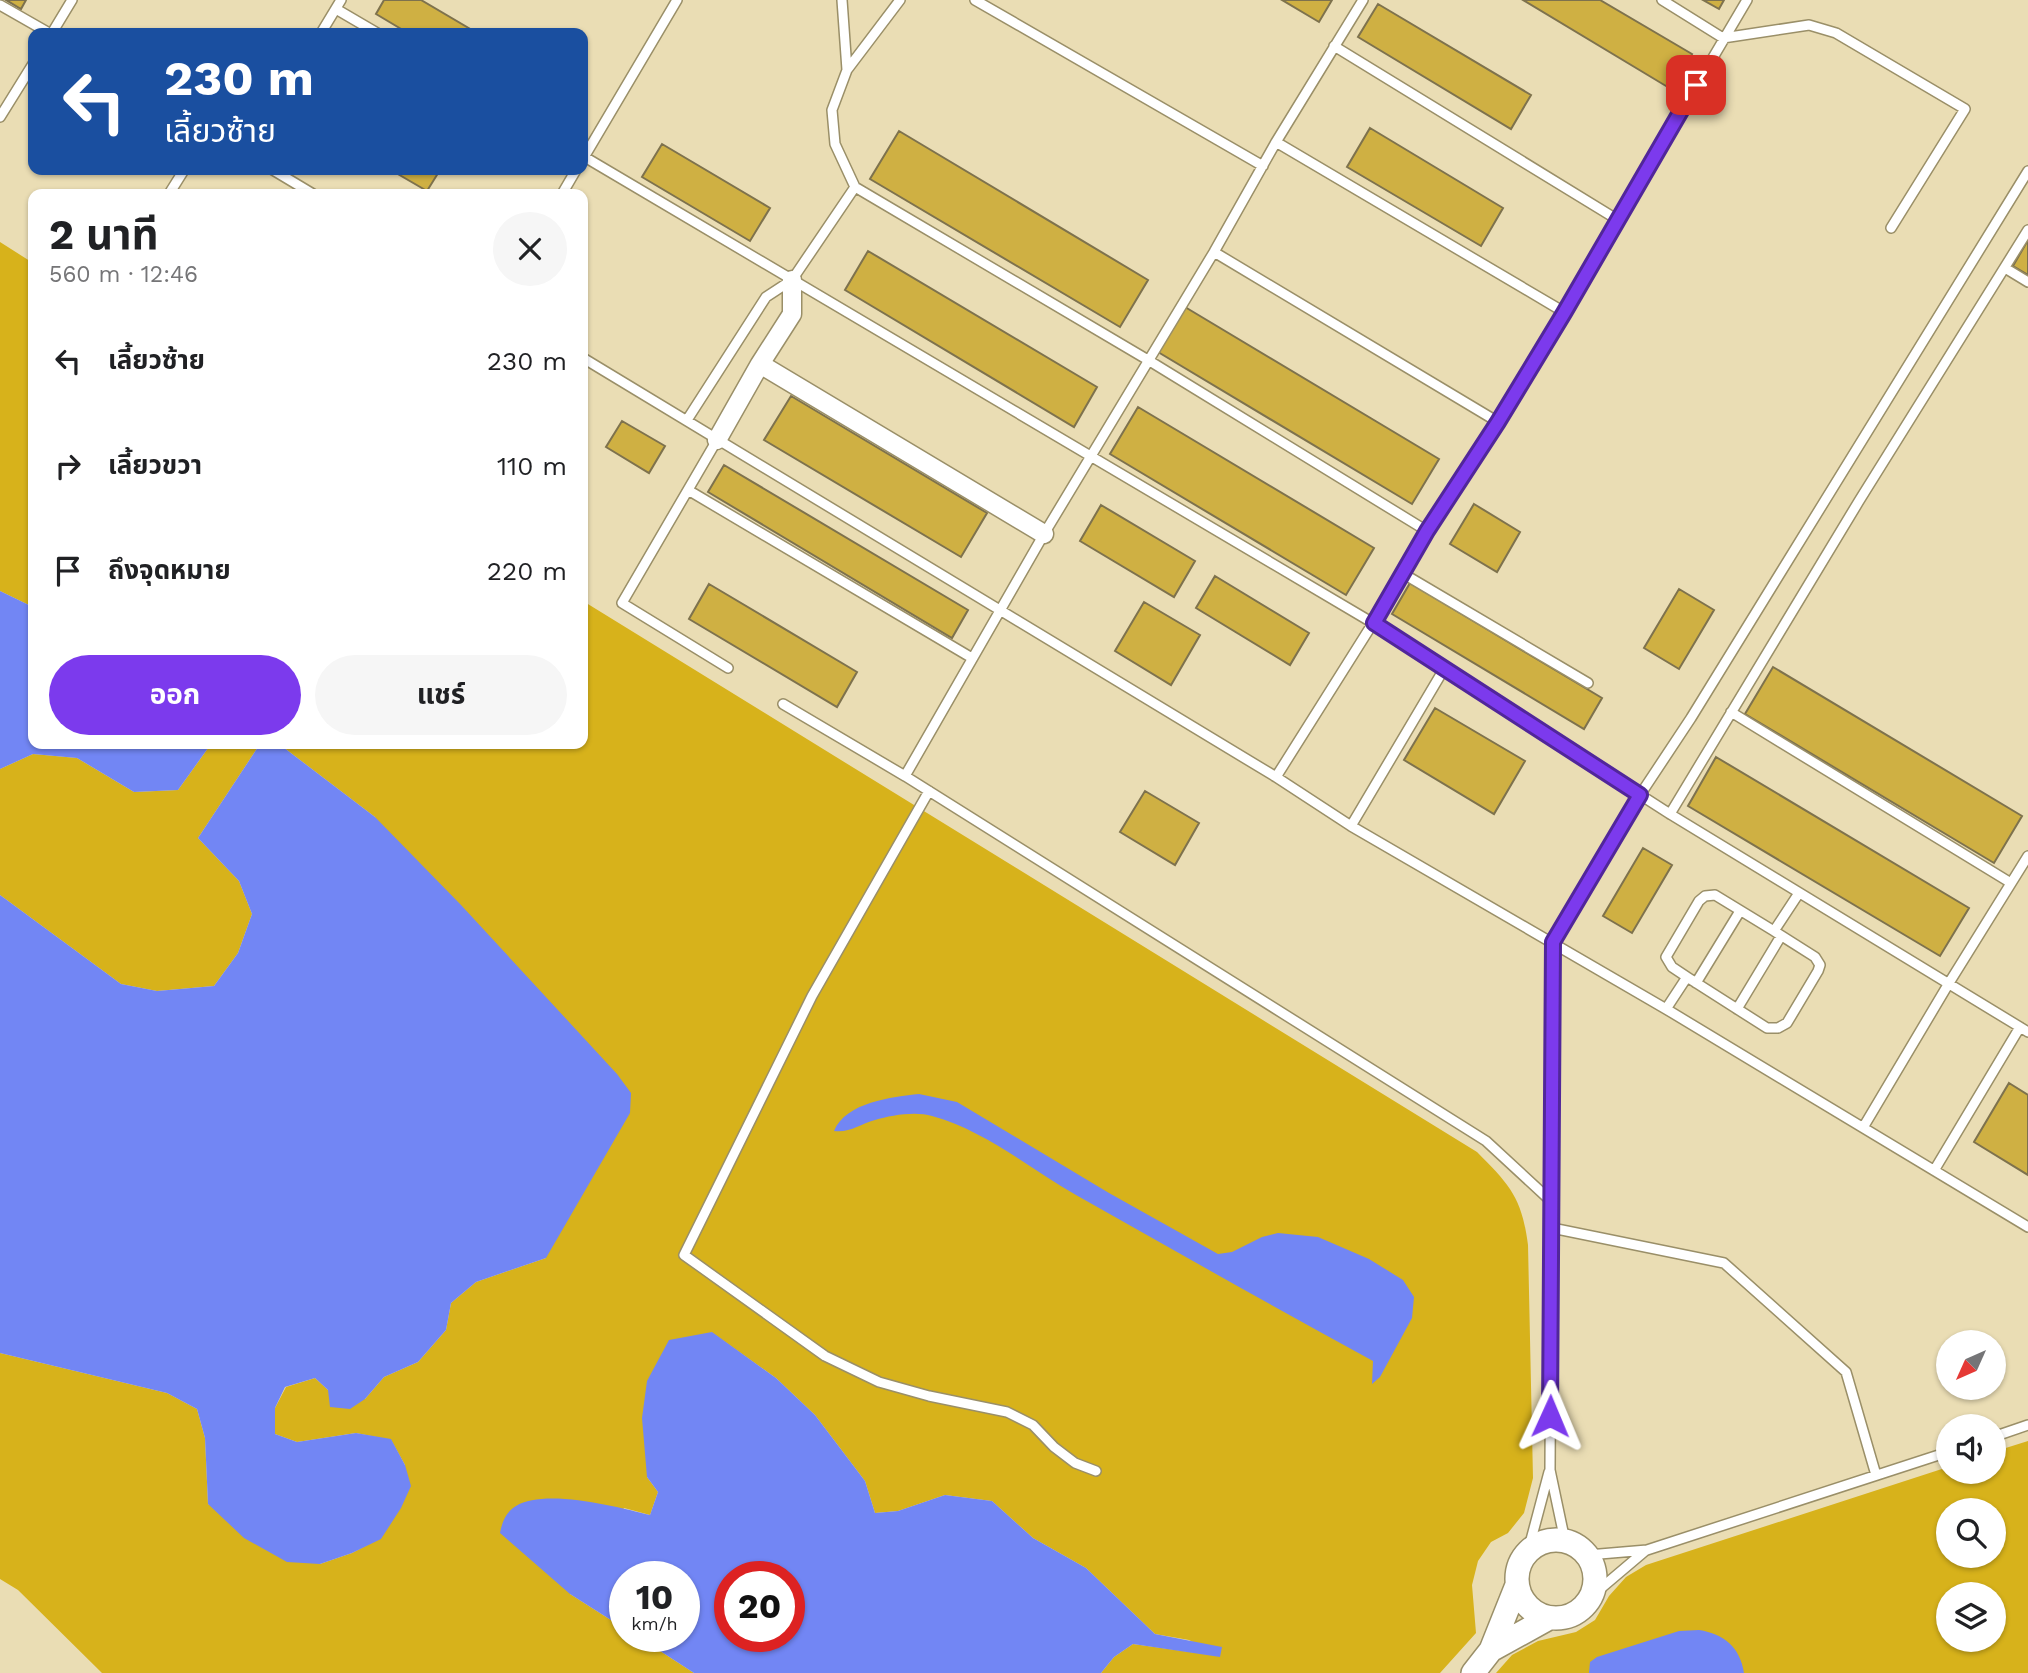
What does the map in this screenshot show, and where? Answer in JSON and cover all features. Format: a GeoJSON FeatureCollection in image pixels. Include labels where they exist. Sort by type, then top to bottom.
{"type":"FeatureCollection","features":[{"type":"Feature","properties":{"kind":"street"},"geometry":{"type":"LineString","coordinates":[[718,440],[760,364],[792,314],[792,280]]}},
{"type":"Feature","properties":{"kind":"street"},"geometry":{"type":"LineString","coordinates":[[760,364],[1044,534]]}},
{"type":"Feature","properties":{"kind":"street"},"geometry":{"type":"LineString","coordinates":[[1551,1540],[1578,1546],[1588,1555],[1594,1567],[1596,1581],[1586,1606],[1575,1614],[1562,1618],[1549,1618],[1528,1607],[1520,1596],[1517,1585],[1517,1572],[1528,1551],[1551,1540]]}},
{"type":"Feature","properties":{"kind":"street"},"geometry":{"type":"LineString","coordinates":[[1473,1673],[1491,1650],[1517,1585]]}},
{"type":"Feature","properties":{"kind":"street"},"geometry":{"type":"LineString","coordinates":[[1491,1650],[1549,1618]]}},
{"type":"Feature","properties":{"kind":"lane"},"geometry":{"type":"LineString","coordinates":[[54,28],[72,0]]}},
{"type":"Feature","properties":{"kind":"lane"},"geometry":{"type":"LineString","coordinates":[[588,149],[677,0]]}},
{"type":"Feature","properties":{"kind":"lane"},"geometry":{"type":"LineString","coordinates":[[842,0],[847,70]]}},
{"type":"Feature","properties":{"kind":"lane"},"geometry":{"type":"LineString","coordinates":[[900,0],[847,70],[832,110],[835,144],[855,187],[1148,360],[1427,531]]}},
{"type":"Feature","properties":{"kind":"lane"},"geometry":{"type":"LineString","coordinates":[[975,0],[1263,166]]}},
{"type":"Feature","properties":{"kind":"lane"},"geometry":{"type":"LineString","coordinates":[[905,776],[1044,534],[1363,0]]}},
{"type":"Feature","properties":{"kind":"lane"},"geometry":{"type":"LineString","coordinates":[[1662,0],[1723,38],[1808,25],[1836,33],[1965,109],[1891,228]]}},
{"type":"Feature","properties":{"kind":"lane"},"geometry":{"type":"LineString","coordinates":[[1276,777],[1374,623],[1427,531],[1498,422],[1747,0]]}},
{"type":"Feature","properties":{"kind":"lane"},"geometry":{"type":"LineString","coordinates":[[323,28],[338,4],[370,28]]}},
{"type":"Feature","properties":{"kind":"lane"},"geometry":{"type":"LineString","coordinates":[[0,5],[42,28]]}},
{"type":"Feature","properties":{"kind":"lane"},"geometry":{"type":"LineString","coordinates":[[1335,46],[1618,220]]}},
{"type":"Feature","properties":{"kind":"lane"},"geometry":{"type":"LineString","coordinates":[[0,117],[28,72]]}},
{"type":"Feature","properties":{"kind":"lane"},"geometry":{"type":"LineString","coordinates":[[1276,142],[1564,313]]}},
{"type":"Feature","properties":{"kind":"lane"},"geometry":{"type":"LineString","coordinates":[[588,160],[1374,623],[1670,814],[2024,1030],[1935,1169]]}},
{"type":"Feature","properties":{"kind":"lane"},"geometry":{"type":"LineString","coordinates":[[1565,1541],[1549,1470],[1553,942],[1640,795],[1691,718],[2028,171]]}},
{"type":"Feature","properties":{"kind":"lane"},"geometry":{"type":"LineString","coordinates":[[281,175],[305,189]]}},
{"type":"Feature","properties":{"kind":"lane"},"geometry":{"type":"LineString","coordinates":[[687,420],[765,297],[792,280],[855,187]]}},
{"type":"Feature","properties":{"kind":"lane"},"geometry":{"type":"LineString","coordinates":[[1670,814],[1859,501],[2028,230]]}},
{"type":"Feature","properties":{"kind":"lane"},"geometry":{"type":"LineString","coordinates":[[1214,252],[1498,422]]}},
{"type":"Feature","properties":{"kind":"lane"},"geometry":{"type":"LineString","coordinates":[[2005,268],[2028,282]]}},
{"type":"Feature","properties":{"kind":"lane"},"geometry":{"type":"LineString","coordinates":[[588,361],[1276,777],[1351,826],[1864,1126],[2028,1227]]}},
{"type":"Feature","properties":{"kind":"lane"},"geometry":{"type":"LineString","coordinates":[[718,440],[622,603],[729,668]]}},
{"type":"Feature","properties":{"kind":"lane"},"geometry":{"type":"LineString","coordinates":[[688,489],[972,658]]}},
{"type":"Feature","properties":{"kind":"lane"},"geometry":{"type":"LineString","coordinates":[[1402,573],[1588,684]]}},
{"type":"Feature","properties":{"kind":"lane"},"geometry":{"type":"LineString","coordinates":[[1351,826],[1444,669]]}},
{"type":"Feature","properties":{"kind":"lane"},"geometry":{"type":"LineString","coordinates":[[783,704],[905,776],[1486,1141],[1552,1202]]}},
{"type":"Feature","properties":{"kind":"lane"},"geometry":{"type":"LineString","coordinates":[[1731,712],[2011,883]]}},
{"type":"Feature","properties":{"kind":"lane"},"geometry":{"type":"LineString","coordinates":[[929,791],[812,996],[684,1255],[825,1356],[879,1382],[929,1396],[1007,1412],[1033,1425],[1054,1447],[1075,1462],[1096,1471]]}},
{"type":"Feature","properties":{"kind":"lane"},"geometry":{"type":"LineString","coordinates":[[1864,1126],[2028,856]]}},
{"type":"Feature","properties":{"kind":"lane"},"geometry":{"type":"LineString","coordinates":[[1737,1009],[1799,893]]}},
{"type":"Feature","properties":{"kind":"lane"},"geometry":{"type":"LineString","coordinates":[[1715,895],[1777,934],[1815,957],[1820,965],[1787,1023],[1778,1028],[1767,1028],[1686,977],[1672,967],[1665,957],[1699,901],[1705,896],[1715,895]]}},
{"type":"Feature","properties":{"kind":"lane"},"geometry":{"type":"LineString","coordinates":[[1696,983],[1740,911]]}},
{"type":"Feature","properties":{"kind":"lane"},"geometry":{"type":"LineString","coordinates":[[1666,1009],[1686,977]]}},
{"type":"Feature","properties":{"kind":"lane"},"geometry":{"type":"LineString","coordinates":[[1552,1228],[1724,1263],[1846,1372],[1876,1475]]}},
{"type":"Feature","properties":{"kind":"lane"},"geometry":{"type":"LineString","coordinates":[[2006,1433],[2028,1425]]}},
{"type":"Feature","properties":{"kind":"lane"},"geometry":{"type":"LineString","coordinates":[[1588,1555],[1647,1550],[1936,1456]]}},
{"type":"Feature","properties":{"kind":"lane"},"geometry":{"type":"LineString","coordinates":[[1528,1551],[1549,1470]]}},
{"type":"Feature","properties":{"kind":"lane"},"geometry":{"type":"LineString","coordinates":[[1593,1594],[1647,1550]]}},
{"type":"Feature","properties":{"kind":"shaded area"},"geometry":{"type":"Polygon","coordinates":[[[0,242],[28,260],[28,605],[0,591],[0,242]]]}},
{"type":"Feature","properties":{"kind":"shaded area"},"geometry":{"type":"Polygon","coordinates":[[[588,604],[1477,1152],[1513,1193],[1522,1215],[1528,1245],[1533,1478],[1524,1513],[1508,1533],[1491,1542],[1478,1561],[1472,1585],[1476,1633],[1440,1673],[1101,1673],[1114,1657],[1133,1644],[1219,1656],[1189,1640],[1155,1634],[1086,1568],[1033,1538],[992,1501],[945,1495],[898,1511],[875,1513],[865,1481],[815,1415],[776,1378],[711,1332],[647,1477],[658,1492],[650,1515],[624,1508],[570,1594],[609,1619],[609,1652],[662,1652],[694,1673],[102,1673],[18,1590],[0,1579],[0,1353],[167,1393],[197,1409],[205,1438],[208,1504],[320,1564],[352,1553],[381,1538],[405,1465],[391,1440],[356,1433],[297,1442],[275,1434],[275,1408],[286,1387],[315,1378],[328,1390],[365,1399],[384,1377],[418,1362],[446,1330],[451,1303],[476,1282],[546,1258],[375,817],[286,749],[588,749],[588,604]]]}},
{"type":"Feature","properties":{"kind":"shaded area"},"geometry":{"type":"Polygon","coordinates":[[[207,749],[257,749],[198,838],[239,881],[252,914],[238,953],[214,986],[157,991],[121,984],[0,895],[0,769],[33,754],[77,758],[134,792],[178,790],[207,749]]]}},
{"type":"Feature","properties":{"kind":"shaded area"},"geometry":{"type":"Polygon","coordinates":[[[2028,1441],[2028,1673],[1496,1673],[1512,1655],[1538,1641],[1576,1632],[1595,1620],[1609,1596],[1626,1577],[1646,1565],[1936,1471],[1936,1484],[2006,1484],[2006,1448],[2028,1441]]]}},
{"type":"Feature","properties":{"kind":"water"},"geometry":{"type":"Polygon","coordinates":[[[0,591],[28,605],[28,749],[207,749],[178,790],[134,792],[77,758],[33,754],[0,769],[0,591]]]}},
{"type":"Feature","properties":{"kind":"water"},"geometry":{"type":"Polygon","coordinates":[[[257,749],[286,749],[375,817],[461,905],[617,1074],[631,1093],[630,1113],[546,1258],[476,1282],[451,1303],[446,1330],[418,1362],[384,1377],[365,1399],[350,1409],[330,1407],[328,1390],[315,1378],[285,1387],[275,1408],[275,1434],[297,1442],[356,1433],[391,1439],[405,1465],[411,1486],[401,1508],[381,1539],[320,1564],[287,1562],[244,1538],[208,1504],[205,1438],[197,1409],[167,1393],[0,1353],[0,895],[121,984],[157,991],[214,986],[238,953],[252,914],[239,881],[198,838],[257,749]]]}},
{"type":"Feature","properties":{"kind":"water"},"geometry":{"type":"Polygon","coordinates":[[[919,1094],[957,1102],[1109,1193],[1218,1254],[1232,1252],[1262,1237],[1278,1233],[1318,1237],[1369,1259],[1403,1280],[1414,1297],[1412,1318],[1380,1377],[1372,1384],[1373,1361],[1076,1195],[971,1131],[932,1116],[911,1114],[834,1131],[840,1121],[859,1107],[883,1099],[919,1094]]]}},
{"type":"Feature","properties":{"kind":"water"},"geometry":{"type":"Polygon","coordinates":[[[712,1332],[776,1378],[815,1415],[865,1481],[875,1513],[898,1511],[945,1495],[992,1501],[1033,1538],[1086,1568],[1155,1634],[1222,1647],[1220,1657],[1133,1644],[1114,1657],[1101,1673],[694,1673],[662,1652],[700,1652],[700,1561],[609,1561],[609,1619],[570,1594],[500,1533],[505,1518],[513,1508],[529,1501],[545,1499],[582,1501],[650,1515],[658,1492],[647,1477],[642,1418],[647,1381],[669,1340],[712,1332]]]}},
{"type":"Feature","properties":{"kind":"water"},"geometry":{"type":"Polygon","coordinates":[[[1699,1630],[1716,1635],[1729,1643],[1739,1656],[1744,1673],[1589,1673],[1590,1662],[1597,1657],[1679,1631],[1699,1630]]]}},
{"type":"Feature","properties":{"kind":"building"},"geometry":{"type":"Polygon","coordinates":[[[6,0],[26,0],[21,9],[6,0]]]}},
{"type":"Feature","properties":{"kind":"building"},"geometry":{"type":"Polygon","coordinates":[[[384,0],[421,0],[469,28],[400,28],[376,14],[384,0]]]}},
{"type":"Feature","properties":{"kind":"building"},"geometry":{"type":"Polygon","coordinates":[[[1282,0],[1332,0],[1319,22],[1282,0]]]}},
{"type":"Feature","properties":{"kind":"building"},"geometry":{"type":"Polygon","coordinates":[[[1523,0],[1600,0],[1692,54],[1671,89],[1523,0]]]}},
{"type":"Feature","properties":{"kind":"building"},"geometry":{"type":"Polygon","coordinates":[[[1703,0],[1724,0],[1719,9],[1703,0]]]}},
{"type":"Feature","properties":{"kind":"building"},"geometry":{"type":"Polygon","coordinates":[[[1378,4],[1531,95],[1511,129],[1358,37],[1378,4]]]}},
{"type":"Feature","properties":{"kind":"building"},"geometry":{"type":"Polygon","coordinates":[[[1370,128],[1503,208],[1481,246],[1347,167],[1370,128]]]}},
{"type":"Feature","properties":{"kind":"building"},"geometry":{"type":"Polygon","coordinates":[[[899,131],[1148,280],[1120,327],[870,179],[899,131]]]}},
{"type":"Feature","properties":{"kind":"building"},"geometry":{"type":"Polygon","coordinates":[[[662,144],[770,208],[750,241],[642,177],[662,144]]]}},
{"type":"Feature","properties":{"kind":"building"},"geometry":{"type":"Polygon","coordinates":[[[400,175],[437,175],[428,189],[400,175]]]}},
{"type":"Feature","properties":{"kind":"building"},"geometry":{"type":"Polygon","coordinates":[[[2028,240],[2028,275],[2013,266],[2028,240]]]}},
{"type":"Feature","properties":{"kind":"building"},"geometry":{"type":"Polygon","coordinates":[[[868,251],[1097,387],[1074,427],[845,290],[868,251]]]}},
{"type":"Feature","properties":{"kind":"building"},"geometry":{"type":"Polygon","coordinates":[[[1185,307],[1439,459],[1412,504],[1158,352],[1185,307]]]}},
{"type":"Feature","properties":{"kind":"building"},"geometry":{"type":"Polygon","coordinates":[[[791,396],[987,513],[961,557],[764,440],[791,396]]]}},
{"type":"Feature","properties":{"kind":"building"},"geometry":{"type":"Polygon","coordinates":[[[1138,407],[1374,548],[1346,595],[1110,454],[1138,407]]]}},
{"type":"Feature","properties":{"kind":"building"},"geometry":{"type":"Polygon","coordinates":[[[622,421],[665,446],[649,473],[606,447],[622,421]]]}},
{"type":"Feature","properties":{"kind":"building"},"geometry":{"type":"Polygon","coordinates":[[[724,465],[968,610],[952,638],[708,492],[724,465]]]}},
{"type":"Feature","properties":{"kind":"building"},"geometry":{"type":"Polygon","coordinates":[[[1474,504],[1520,532],[1497,572],[1450,544],[1474,504]]]}},
{"type":"Feature","properties":{"kind":"building"},"geometry":{"type":"Polygon","coordinates":[[[1101,505],[1195,561],[1174,597],[1080,541],[1101,505]]]}},
{"type":"Feature","properties":{"kind":"building"},"geometry":{"type":"Polygon","coordinates":[[[1215,576],[1309,633],[1290,665],[1196,608],[1215,576]]]}},
{"type":"Feature","properties":{"kind":"building"},"geometry":{"type":"Polygon","coordinates":[[[1410,583],[1602,698],[1584,729],[1392,614],[1410,583]]]}},
{"type":"Feature","properties":{"kind":"building"},"geometry":{"type":"Polygon","coordinates":[[[709,584],[857,672],[837,707],[689,619],[709,584]]]}},
{"type":"Feature","properties":{"kind":"building"},"geometry":{"type":"Polygon","coordinates":[[[1679,589],[1714,610],[1679,669],[1644,648],[1679,589]]]}},
{"type":"Feature","properties":{"kind":"building"},"geometry":{"type":"Polygon","coordinates":[[[1144,602],[1200,635],[1171,685],[1115,651],[1144,602]]]}},
{"type":"Feature","properties":{"kind":"building"},"geometry":{"type":"Polygon","coordinates":[[[1773,667],[2022,816],[1994,863],[1745,714],[1773,667]]]}},
{"type":"Feature","properties":{"kind":"building"},"geometry":{"type":"Polygon","coordinates":[[[1435,708],[1525,761],[1494,814],[1404,760],[1435,708]]]}},
{"type":"Feature","properties":{"kind":"building"},"geometry":{"type":"Polygon","coordinates":[[[1716,757],[1969,908],[1940,956],[1688,806],[1716,757]]]}},
{"type":"Feature","properties":{"kind":"building"},"geometry":{"type":"Polygon","coordinates":[[[1145,791],[1199,823],[1175,865],[1120,832],[1145,791]]]}},
{"type":"Feature","properties":{"kind":"building"},"geometry":{"type":"Polygon","coordinates":[[[1643,848],[1672,865],[1632,933],[1603,916],[1643,848]]]}},
{"type":"Feature","properties":{"kind":"building"},"geometry":{"type":"Polygon","coordinates":[[[2009,1083],[2028,1095],[2028,1175],[1974,1142],[2009,1083]]]}},
{"type":"Feature","properties":{"kind":"route"},"geometry":{"type":"LineString","coordinates":[[1550,1416],[1553,942],[1640,795],[1374,623],[1427,531],[1498,422],[1564,313],[1696,85]]}}]}
